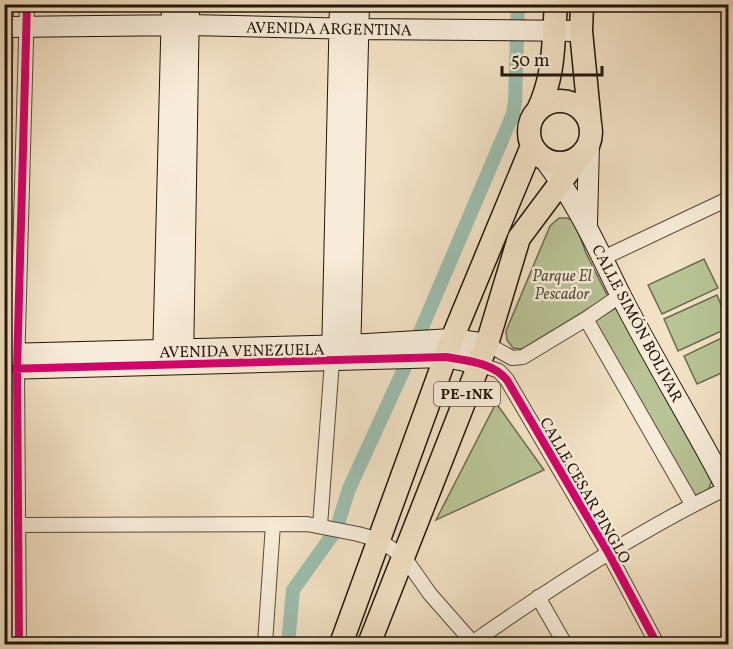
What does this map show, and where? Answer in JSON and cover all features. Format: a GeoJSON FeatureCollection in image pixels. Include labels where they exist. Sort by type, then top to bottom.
{"type":"FeatureCollection","features":[{"type":"Feature","properties":{"kind":"main road","name":"PE-1NK"},"geometry":{"type":"LineString","coordinates":[[341,645],[449,348],[538,152],[530,127],[532,118],[547,91],[552,71],[556,4]]}},
{"type":"Feature","properties":{"kind":"main road"},"geometry":{"type":"LineString","coordinates":[[538,152],[554,162],[563,163],[573,160],[587,141],[581,31],[582,4]]}},
{"type":"Feature","properties":{"kind":"main road"},"geometry":{"type":"LineString","coordinates":[[538,110],[546,104],[565,101],[580,108],[587,141]]}},
{"type":"Feature","properties":{"kind":"main road","name":"PE-1NK"},"geometry":{"type":"LineString","coordinates":[[369,645],[483,354],[519,238],[587,141]]}},
{"type":"Feature","properties":{"kind":"street"},"geometry":{"type":"LineString","coordinates":[[4,121],[6,4]]}},
{"type":"Feature","properties":{"kind":"street"},"geometry":{"type":"LineString","coordinates":[[19,645],[11,525],[11,362],[27,4]]}},
{"type":"Feature","properties":{"kind":"street"},"geometry":{"type":"LineString","coordinates":[[172,4],[180,26]]}},
{"type":"Feature","properties":{"kind":"street"},"geometry":{"type":"LineString","coordinates":[[173,358],[180,26],[189,4]]}},
{"type":"Feature","properties":{"kind":"street"},"geometry":{"type":"LineString","coordinates":[[340,4],[349,29]]}},
{"type":"Feature","properties":{"kind":"street"},"geometry":{"type":"LineString","coordinates":[[320,526],[341,353],[349,29],[359,4]]}},
{"type":"Feature","properties":{"kind":"street","name":"AVENIDA ARGENTINA"},"geometry":{"type":"LineString","coordinates":[[5,27],[180,26],[581,31]]}},
{"type":"Feature","properties":{"kind":"street","name":"CALLE SIMÓN BOLIVAR"},"geometry":{"type":"LineString","coordinates":[[587,141],[585,220],[621,295],[728,490]]}},
{"type":"Feature","properties":{"kind":"street"},"geometry":{"type":"LineString","coordinates":[[538,152],[561,181],[585,220]]}},
{"type":"Feature","properties":{"kind":"street"},"geometry":{"type":"LineString","coordinates":[[603,258],[729,199]]}},
{"type":"Feature","properties":{"kind":"street"},"geometry":{"type":"LineString","coordinates":[[537,212],[570,208],[585,220]]}},
{"type":"Feature","properties":{"kind":"street"},"geometry":{"type":"LineString","coordinates":[[483,354],[512,358],[523,357],[621,295]]}},
{"type":"Feature","properties":{"kind":"street"},"geometry":{"type":"LineString","coordinates":[[586,319],[692,504]]}},
{"type":"Feature","properties":{"kind":"street","name":"AVENIDA VENEZUELA"},"geometry":{"type":"LineString","coordinates":[[11,362],[449,348],[483,354]]}},
{"type":"Feature","properties":{"kind":"street","name":"CALLE CESAR PINGLO"},"geometry":{"type":"LineString","coordinates":[[483,354],[507,380],[609,554],[657,645]]}},
{"type":"Feature","properties":{"kind":"street"},"geometry":{"type":"LineString","coordinates":[[11,525],[273,524],[320,526],[379,540],[404,556],[430,594],[473,644],[538,597],[609,554],[692,504],[728,490]]}},
{"type":"Feature","properties":{"kind":"street"},"geometry":{"type":"LineString","coordinates":[[265,645],[273,524]]}},
{"type":"Feature","properties":{"kind":"street"},"geometry":{"type":"LineString","coordinates":[[538,597],[565,645]]}},
{"type":"Feature","properties":{"kind":"green space","name":"Parque El Pescador"},"geometry":{"type":"Polygon","coordinates":[[[559,218],[574,221],[586,253],[608,297],[522,349],[513,348],[507,340],[506,331],[550,226],[559,218]]]}},
{"type":"Feature","properties":{"kind":"green space"},"geometry":{"type":"Polygon","coordinates":[[[704,259],[718,288],[662,314],[648,285],[704,259]]]}},
{"type":"Feature","properties":{"kind":"green space"},"geometry":{"type":"Polygon","coordinates":[[[717,295],[728,322],[728,328],[678,351],[664,319],[717,295]]]}},
{"type":"Feature","properties":{"kind":"green space"},"geometry":{"type":"Polygon","coordinates":[[[616,308],[712,481],[708,490],[698,495],[692,494],[592,322],[616,308]]]}},
{"type":"Feature","properties":{"kind":"green space"},"geometry":{"type":"Polygon","coordinates":[[[728,335],[728,370],[697,384],[684,356],[728,335]]]}},
{"type":"Feature","properties":{"kind":"green space"},"geometry":{"type":"Polygon","coordinates":[[[496,403],[544,470],[436,520],[496,403]]]}},
{"type":"Feature","properties":{"kind":"waterway"},"geometry":{"type":"LineString","coordinates":[[288,644],[293,590],[336,530],[349,489],[409,358],[513,114],[518,4]]}},
{"type":"Feature","properties":{"kind":"cycle path"},"geometry":{"type":"LineString","coordinates":[[19,644],[17,369],[27,4]]}},
{"type":"Feature","properties":{"kind":"cycle path"},"geometry":{"type":"LineString","coordinates":[[4,369],[446,357],[487,366],[507,380],[609,554],[657,644]]}}]}
